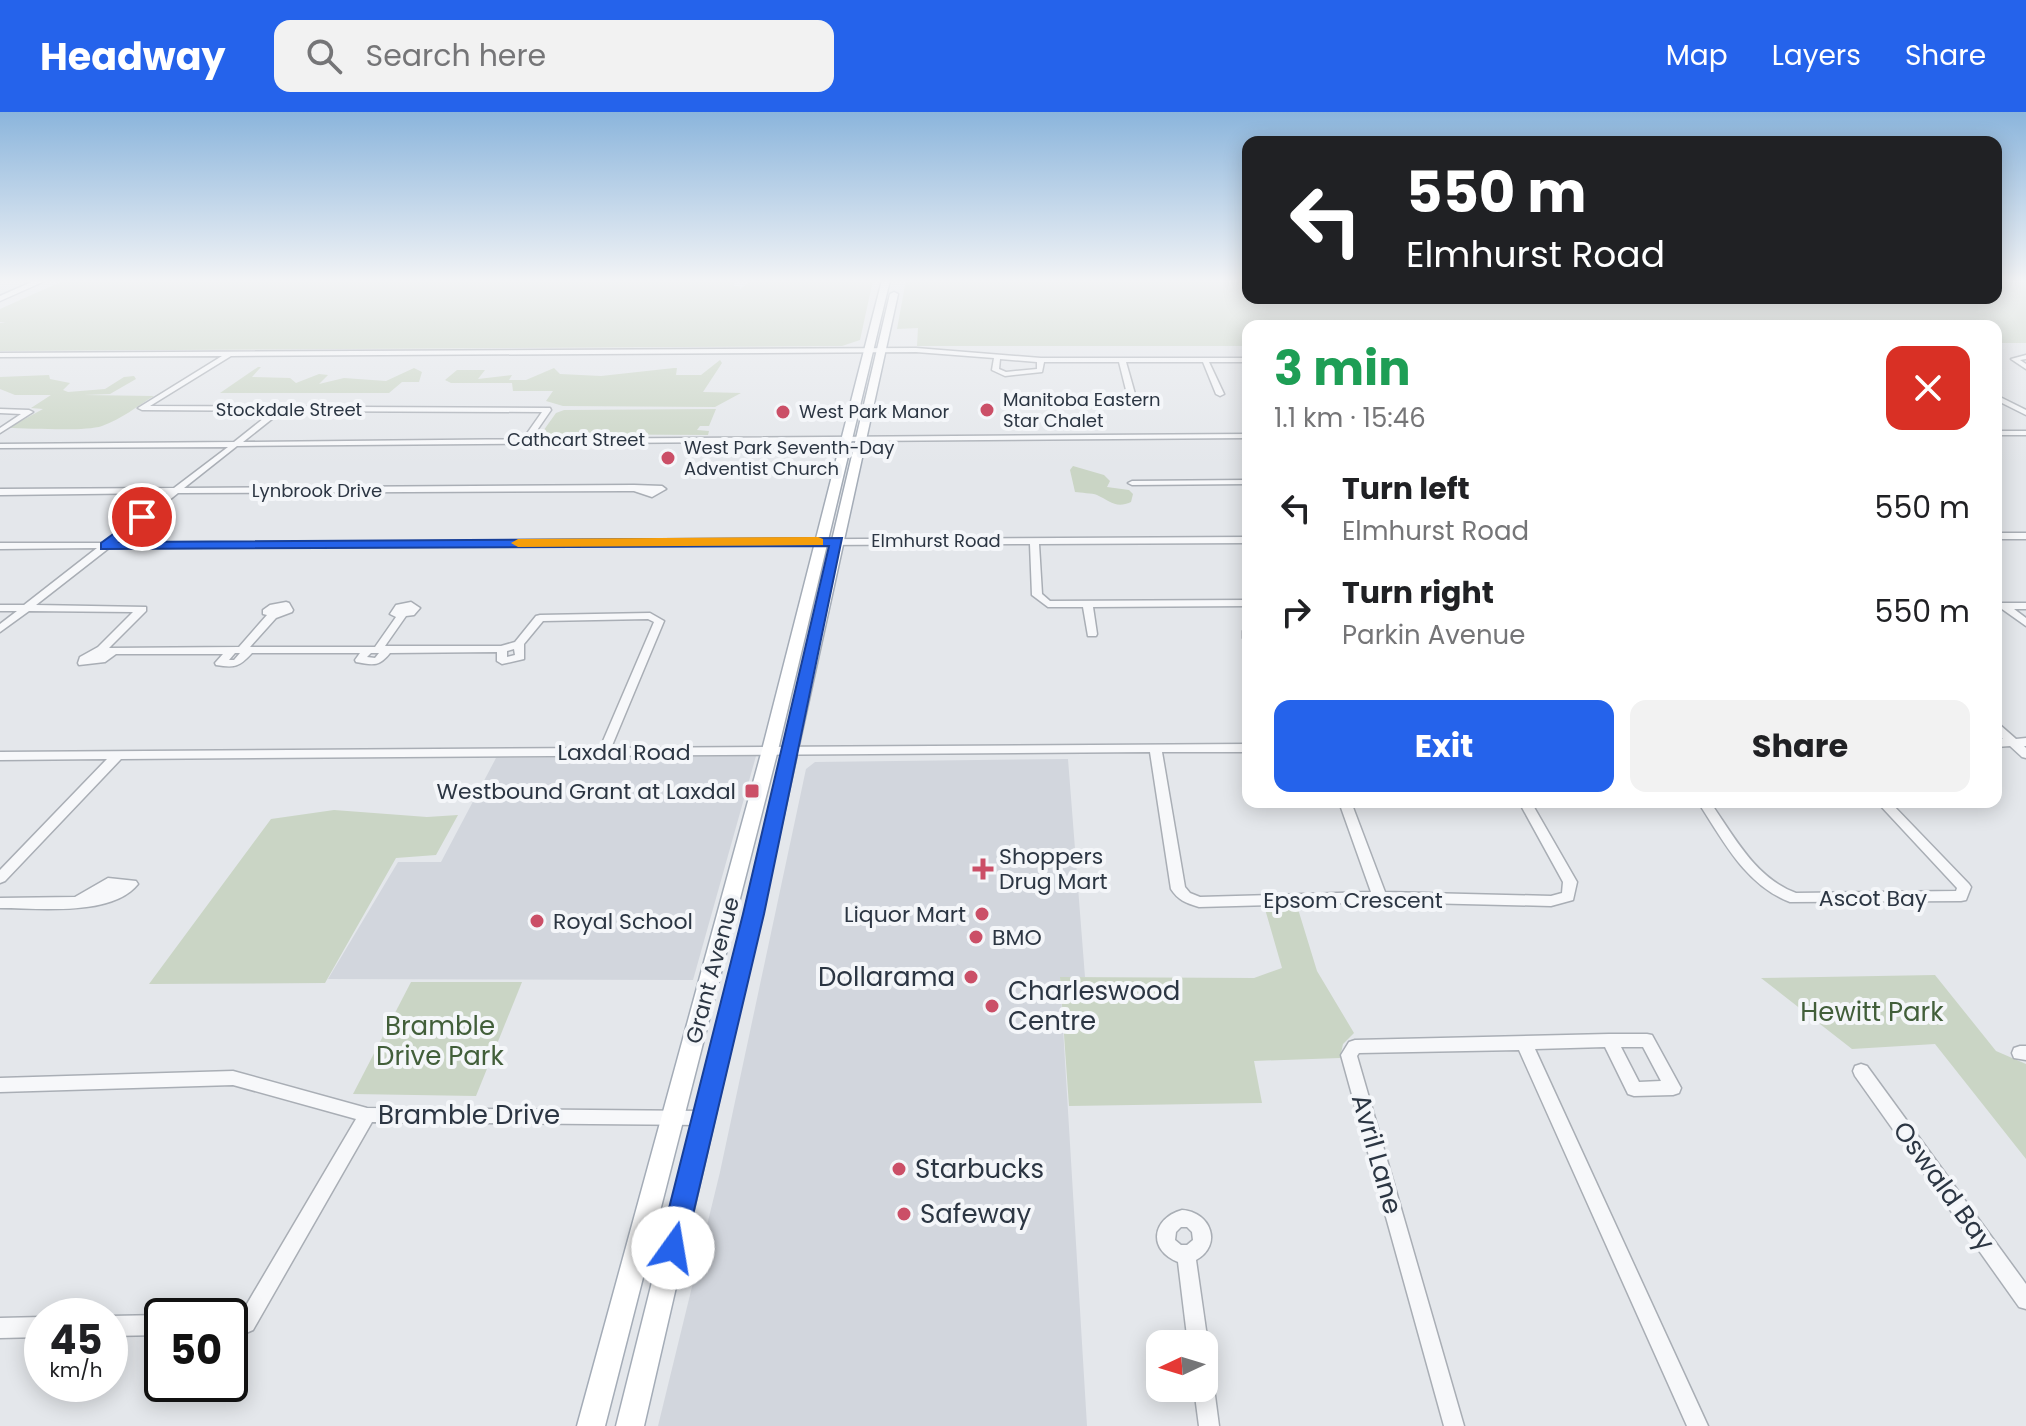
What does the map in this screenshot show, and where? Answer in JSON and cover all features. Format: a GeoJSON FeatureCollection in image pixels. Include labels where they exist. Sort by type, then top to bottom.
{"type":"FeatureCollection","features":[{"type":"Feature","properties":{"kind":"main road","name":"Grant Avenue"},"geometry":{"type":"LineString","coordinates":[[630,1426],[704,1118],[780,750],[797,641],[871,341]]}},
{"type":"Feature","properties":{"kind":"main road","name":"Grant Avenue"},"geometry":{"type":"LineString","coordinates":[[591,1426],[673,1117],[815,641],[883,341]]}},
{"type":"Feature","properties":{"kind":"main road"},"geometry":{"type":"LineString","coordinates":[[797,641],[815,641]]}},
{"type":"Feature","properties":{"kind":"street"},"geometry":{"type":"LineString","coordinates":[[0,355],[947,351],[997,359],[1242,360]]}},
{"type":"Feature","properties":{"kind":"street","name":"Stockdale Street"},"geometry":{"type":"LineString","coordinates":[[230,354],[142,408],[541,408],[548,413],[527,439]]}},
{"type":"Feature","properties":{"kind":"street"},"geometry":{"type":"LineString","coordinates":[[2026,357],[2014,359],[2026,367]]}},
{"type":"Feature","properties":{"kind":"street"},"geometry":{"type":"LineString","coordinates":[[997,359],[995,370],[1005,374],[1040,371],[1041,360]]}},
{"type":"Feature","properties":{"kind":"street"},"geometry":{"type":"LineString","coordinates":[[1205,360],[1220,394]]}},
{"type":"Feature","properties":{"kind":"street"},"geometry":{"type":"LineString","coordinates":[[1122,361],[1131,394]]}},
{"type":"Feature","properties":{"kind":"street"},"geometry":{"type":"LineString","coordinates":[[2002,400],[2026,413]]}},
{"type":"Feature","properties":{"kind":"street"},"geometry":{"type":"LineString","coordinates":[[0,629],[279,410]]}},
{"type":"Feature","properties":{"kind":"street"},"geometry":{"type":"LineString","coordinates":[[0,411],[29,412],[0,431]]}},
{"type":"Feature","properties":{"kind":"street"},"geometry":{"type":"LineString","coordinates":[[2002,433],[2026,433]]}},
{"type":"Feature","properties":{"kind":"street","name":"Cathcart Street"},"geometry":{"type":"LineString","coordinates":[[0,446],[232,446],[527,439],[1242,436]]}},
{"type":"Feature","properties":{"kind":"street"},"geometry":{"type":"LineString","coordinates":[[1132,483],[1242,482]]}},
{"type":"Feature","properties":{"kind":"street","name":"Lynbrook Drive"},"geometry":{"type":"LineString","coordinates":[[0,492],[634,488]]}},
{"type":"Feature","properties":{"kind":"street"},"geometry":{"type":"LineString","coordinates":[[2002,536],[2026,536]]}},
{"type":"Feature","properties":{"kind":"street","name":"Elmhurst Road"},"geometry":{"type":"LineString","coordinates":[[0,546],[1242,540]]}},
{"type":"Feature","properties":{"kind":"street"},"geometry":{"type":"LineString","coordinates":[[1034,541],[1038,599],[1048,604],[1242,604]]}},
{"type":"Feature","properties":{"kind":"street"},"geometry":{"type":"LineString","coordinates":[[1088,604],[1092,634]]}},
{"type":"Feature","properties":{"kind":"street"},"geometry":{"type":"LineString","coordinates":[[2002,606],[2026,606]]}},
{"type":"Feature","properties":{"kind":"street"},"geometry":{"type":"LineString","coordinates":[[2002,607],[2026,623]]}},
{"type":"Feature","properties":{"kind":"street"},"geometry":{"type":"LineString","coordinates":[[0,608],[142,609],[108,650],[502,649],[502,661],[520,657],[519,644],[533,623],[548,616],[650,616],[659,621],[604,752]]}},
{"type":"Feature","properties":{"kind":"street"},"geometry":{"type":"LineString","coordinates":[[241,650],[273,615]]}},
{"type":"Feature","properties":{"kind":"street"},"geometry":{"type":"LineString","coordinates":[[378,649],[402,615]]}},
{"type":"Feature","properties":{"kind":"street"},"geometry":{"type":"LineString","coordinates":[[2002,731],[2020,742],[2026,754]]}},
{"type":"Feature","properties":{"kind":"street","name":"Epsom Crescent"},"geometry":{"type":"LineString","coordinates":[[1155,748],[1178,889],[1185,897],[1199,902],[1380,897],[1551,901],[1568,896],[1570,882],[1528,808]]}},
{"type":"Feature","properties":{"kind":"street","name":"Laxdal Road"},"geometry":{"type":"LineString","coordinates":[[0,756],[1242,748]]}},
{"type":"Feature","properties":{"kind":"street"},"geometry":{"type":"LineString","coordinates":[[0,878],[117,756]]}},
{"type":"Feature","properties":{"kind":"street"},"geometry":{"type":"LineString","coordinates":[[1347,808],[1380,897]]}},
{"type":"Feature","properties":{"kind":"street","name":"Ascot Bay"},"geometry":{"type":"LineString","coordinates":[[1708,808],[1763,883],[1780,895],[1795,898],[1961,896],[1964,887],[1889,808]]}},
{"type":"Feature","properties":{"kind":"street"},"geometry":{"type":"LineString","coordinates":[[0,903],[80,901]]}},
{"type":"Feature","properties":{"kind":"street","name":"Avril Lane"},"geometry":{"type":"LineString","coordinates":[[1454,1426],[1349,1055],[1355,1047],[1609,1040]]}},
{"type":"Feature","properties":{"kind":"street"},"geometry":{"type":"LineString","coordinates":[[1524,1043],[1698,1426]]}},
{"type":"Feature","properties":{"kind":"street","name":"Oswald Bay"},"geometry":{"type":"LineString","coordinates":[[1861,1071],[2019,1281],[2026,1300]]}},
{"type":"Feature","properties":{"kind":"street","name":"Bramble Drive"},"geometry":{"type":"LineString","coordinates":[[0,1085],[233,1078],[367,1115],[704,1118]]}},
{"type":"Feature","properties":{"kind":"street"},"geometry":{"type":"LineString","coordinates":[[248,1320],[367,1115]]}},
{"type":"Feature","properties":{"kind":"street"},"geometry":{"type":"LineString","coordinates":[[1186,1254],[1196,1330]]}},
{"type":"Feature","properties":{"kind":"street"},"geometry":{"type":"LineString","coordinates":[[0,1328],[24,1327]]}},
{"type":"Feature","properties":{"kind":"street"},"geometry":{"type":"LineString","coordinates":[[1206,1402],[1209,1426]]}},
{"type":"Feature","properties":{"kind":"shaded area","name":"Royal School"},"geometry":{"type":"Polygon","coordinates":[[[756,756],[693,980],[328,979],[398,862],[441,862],[496,758],[756,756]]]}},
{"type":"Feature","properties":{"kind":"shaded area"},"geometry":{"type":"Polygon","coordinates":[[[1068,759],[1085,977],[1060,978],[1087,1426],[658,1426],[720,1172],[806,769],[815,762],[1068,759]]]}},
{"type":"Feature","properties":{"kind":"green space"},"geometry":{"type":"Polygon","coordinates":[[[0,341],[856,341],[842,346],[0,351],[0,341]]]}},
{"type":"Feature","properties":{"kind":"green space"},"geometry":{"type":"Polygon","coordinates":[[[917,341],[1242,341],[1242,346],[917,346],[917,341]]]}},
{"type":"Feature","properties":{"kind":"green space"},"geometry":{"type":"Polygon","coordinates":[[[2002,341],[2026,341],[2002,343],[2002,341]]]}},
{"type":"Feature","properties":{"kind":"green space"},"geometry":{"type":"Polygon","coordinates":[[[720,360],[722,363],[703,392],[741,393],[715,407],[563,406],[546,401],[553,391],[513,391],[512,383],[451,383],[445,380],[457,370],[485,370],[478,379],[512,375],[509,380],[526,380],[554,368],[560,374],[601,376],[677,368],[676,375],[701,375],[720,360]]]}},
{"type":"Feature","properties":{"kind":"green space"},"geometry":{"type":"Polygon","coordinates":[[[261,367],[252,377],[290,378],[296,383],[319,374],[328,375],[319,384],[344,378],[386,381],[414,368],[422,372],[419,382],[402,382],[389,393],[220,393],[261,367]]]}},
{"type":"Feature","properties":{"kind":"green space"},"geometry":{"type":"Polygon","coordinates":[[[49,375],[50,379],[70,383],[63,390],[68,392],[105,389],[124,377],[134,376],[136,379],[110,394],[84,395],[154,396],[123,416],[94,428],[8,428],[43,409],[31,408],[51,395],[15,395],[0,389],[0,377],[49,375]]]}},
{"type":"Feature","properties":{"kind":"green space"},"geometry":{"type":"Polygon","coordinates":[[[716,409],[709,426],[700,426],[697,430],[709,431],[708,435],[541,434],[556,413],[564,410],[716,409]]]}},
{"type":"Feature","properties":{"kind":"green space"},"geometry":{"type":"Polygon","coordinates":[[[1073,466],[1104,475],[1110,481],[1107,487],[1129,490],[1133,494],[1131,502],[1117,504],[1095,494],[1075,492],[1070,470],[1073,466]]]}},
{"type":"Feature","properties":{"kind":"green space"},"geometry":{"type":"Polygon","coordinates":[[[334,810],[427,817],[458,815],[436,855],[396,858],[325,983],[149,984],[271,819],[334,810]]]}},
{"type":"Feature","properties":{"kind":"green space"},"geometry":{"type":"Polygon","coordinates":[[[1265,909],[1298,909],[1317,971],[1354,1033],[1343,1044],[1340,1058],[1254,1061],[1262,1103],[1069,1106],[1060,977],[1254,978],[1282,968],[1265,909]]]}},
{"type":"Feature","properties":{"kind":"green space","name":"Hewitt Park"},"geometry":{"type":"Polygon","coordinates":[[[1935,975],[1996,1051],[2026,1064],[2026,1159],[1935,1044],[1852,1049],[1761,978],[1935,975]]]}},
{"type":"Feature","properties":{"kind":"green space","name":"Bramble Drive Park"},"geometry":{"type":"Polygon","coordinates":[[[411,982],[522,982],[476,1096],[353,1094],[411,982]]]}},
{"type":"Feature","properties":{"kind":"slow traffic"},"geometry":{"type":"LineString","coordinates":[[518,543],[818,542]]}},
{"type":"Feature","properties":{"kind":"place","name":"Manitoba Eastern Star Chalet"},"geometry":{"type":"Point","coordinates":[987,410]}},
{"type":"Feature","properties":{"kind":"place","name":"West Park Manor"},"geometry":{"type":"Point","coordinates":[783,412]}},
{"type":"Feature","properties":{"kind":"place","name":"West Park Seventh-Day Adventist Church"},"geometry":{"type":"Point","coordinates":[668,458]}},
{"type":"Feature","properties":{"kind":"place","name":"Westbound Grant at Laxdal"},"geometry":{"type":"Point","coordinates":[752,791]}},
{"type":"Feature","properties":{"kind":"place","name":"Shoppers Drug Mart"},"geometry":{"type":"Point","coordinates":[983,869]}},
{"type":"Feature","properties":{"kind":"place","name":"Liquor Mart"},"geometry":{"type":"Point","coordinates":[982,914]}},
{"type":"Feature","properties":{"kind":"place","name":"Royal School"},"geometry":{"type":"Point","coordinates":[537,921]}},
{"type":"Feature","properties":{"kind":"place","name":"BMO"},"geometry":{"type":"Point","coordinates":[976,937]}},
{"type":"Feature","properties":{"kind":"place","name":"Dollarama"},"geometry":{"type":"Point","coordinates":[971,977]}},
{"type":"Feature","properties":{"kind":"place","name":"Charleswood Centre"},"geometry":{"type":"Point","coordinates":[992,1006]}},
{"type":"Feature","properties":{"kind":"place","name":"Starbucks"},"geometry":{"type":"Point","coordinates":[899,1169]}},
{"type":"Feature","properties":{"kind":"place","name":"Safeway"},"geometry":{"type":"Point","coordinates":[904,1214]}},
{"type":"Feature","properties":{"kind":"route"},"geometry":{"type":"LineString","coordinates":[[142,517],[106,546],[837,541],[753,914],[673,1248]]}}]}
